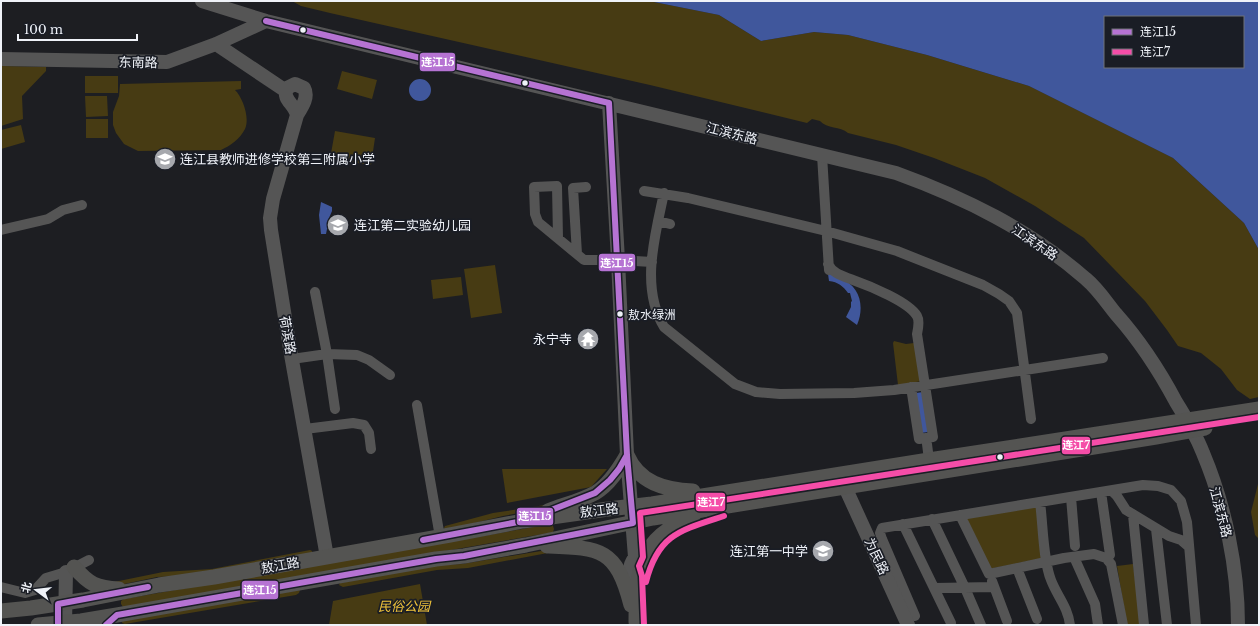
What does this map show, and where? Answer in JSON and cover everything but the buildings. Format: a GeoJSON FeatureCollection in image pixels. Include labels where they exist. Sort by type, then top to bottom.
{"type":"FeatureCollection","features":[{"type":"Feature","properties":{"kind":"main road","name":"江滨东路"},"geometry":{"type":"LineString","coordinates":[[202,1],[266,20],[896,173],[932,186],[964,200],[998,218],[1049,250],[1087,280],[1128,327],[1195,424],[1224,516],[1235,573],[1238,625]]}},
{"type":"Feature","properties":{"kind":"main road","name":"东南路"},"geometry":{"type":"LineString","coordinates":[[1,59],[163,63],[216,44],[266,20]]}},
{"type":"Feature","properties":{"kind":"main road"},"geometry":{"type":"LineString","coordinates":[[216,44],[286,91],[286,98],[294,106],[297,115]]}},
{"type":"Feature","properties":{"kind":"main road","name":"荷滨路"},"geometry":{"type":"LineString","coordinates":[[286,91],[289,86],[295,84],[301,86],[305,90],[306,94],[304,103],[297,115],[273,199],[270,224],[292,359],[328,557]]}},
{"type":"Feature","properties":{"kind":"main road"},"geometry":{"type":"LineString","coordinates":[[609,103],[627,455],[632,523],[639,559],[636,593],[636,623]]}},
{"type":"Feature","properties":{"kind":"main road"},"geometry":{"type":"LineString","coordinates":[[1195,424],[1259,409]]}},
{"type":"Feature","properties":{"kind":"main road"},"geometry":{"type":"LineString","coordinates":[[1195,424],[1259,419]]}},
{"type":"Feature","properties":{"kind":"main road","name":"敖江路"},"geometry":{"type":"LineString","coordinates":[[38,625],[111,620],[429,560],[464,556],[526,545],[557,537],[632,523],[723,500],[929,460],[1195,424]]}},
{"type":"Feature","properties":{"kind":"main road","name":"敖江路"},"geometry":{"type":"LineString","coordinates":[[1,611],[62,603],[158,585],[214,577],[556,516],[631,506],[723,500],[846,487],[1195,424]]}},
{"type":"Feature","properties":{"kind":"main road"},"geometry":{"type":"LineString","coordinates":[[627,455],[635,469],[643,477],[662,487],[723,500]]}},
{"type":"Feature","properties":{"kind":"main road"},"geometry":{"type":"LineString","coordinates":[[523,521],[595,493],[610,480],[627,455]]}},
{"type":"Feature","properties":{"kind":"main road","name":"为民路"},"geometry":{"type":"LineString","coordinates":[[846,487],[912,621]]}},
{"type":"Feature","properties":{"kind":"main road"},"geometry":{"type":"LineString","coordinates":[[639,559],[668,529],[723,500]]}},
{"type":"Feature","properties":{"kind":"main road"},"geometry":{"type":"LineString","coordinates":[[556,516],[567,522],[567,528],[564,534],[557,537]]}},
{"type":"Feature","properties":{"kind":"main road"},"geometry":{"type":"LineString","coordinates":[[526,545],[582,547],[598,551],[610,558],[627,588],[636,623]]}},
{"type":"Feature","properties":{"kind":"main road"},"geometry":{"type":"LineString","coordinates":[[62,624],[62,603],[66,571],[99,586],[136,589]]}},
{"type":"Feature","properties":{"kind":"main road"},"geometry":{"type":"LineString","coordinates":[[111,620],[114,594]]}},
{"type":"Feature","properties":{"kind":"street"},"geometry":{"type":"LineString","coordinates":[[822,154],[821,231],[826,269],[831,269],[835,273],[899,300],[910,307],[918,317],[919,326],[917,334],[933,437],[926,440],[919,439],[912,388]]}},
{"type":"Feature","properties":{"kind":"street"},"geometry":{"type":"LineString","coordinates":[[558,238],[557,186],[534,187],[535,214],[538,222],[584,260],[652,262]]}},
{"type":"Feature","properties":{"kind":"street"},"geometry":{"type":"LineString","coordinates":[[577,254],[573,188],[586,187]]}},
{"type":"Feature","properties":{"kind":"street"},"geometry":{"type":"LineString","coordinates":[[644,191],[664,194],[821,231],[897,251],[983,285],[1000,294],[1009,301],[1017,313],[1031,419]]}},
{"type":"Feature","properties":{"kind":"street"},"geometry":{"type":"LineString","coordinates":[[664,194],[658,221],[652,262],[654,303],[657,315],[664,327],[735,384],[756,392],[780,394],[874,392],[912,388],[1025,369],[1103,358]]}},
{"type":"Feature","properties":{"kind":"street"},"geometry":{"type":"LineString","coordinates":[[1,230],[48,219],[63,210],[82,205]]}},
{"type":"Feature","properties":{"kind":"street"},"geometry":{"type":"LineString","coordinates":[[658,221],[670,224]]}},
{"type":"Feature","properties":{"kind":"street"},"geometry":{"type":"LineString","coordinates":[[558,223],[575,222]]}},
{"type":"Feature","properties":{"kind":"street"},"geometry":{"type":"LineString","coordinates":[[796,229],[821,231]]}},
{"type":"Feature","properties":{"kind":"street"},"geometry":{"type":"LineString","coordinates":[[315,292],[327,354],[335,409]]}},
{"type":"Feature","properties":{"kind":"street"},"geometry":{"type":"LineString","coordinates":[[292,359],[327,354],[357,355],[370,360],[390,375]]}},
{"type":"Feature","properties":{"kind":"street"},"geometry":{"type":"LineString","coordinates":[[417,405],[440,537]]}},
{"type":"Feature","properties":{"kind":"street"},"geometry":{"type":"LineString","coordinates":[[305,429],[353,423],[364,425],[369,433],[371,450]]}},
{"type":"Feature","properties":{"kind":"street"},"geometry":{"type":"LineString","coordinates":[[926,440],[929,460]]}},
{"type":"Feature","properties":{"kind":"street"},"geometry":{"type":"LineString","coordinates":[[912,621],[880,532],[882,528],[1142,485],[1158,486],[1171,490],[1181,501],[1187,522],[1196,625]]}},
{"type":"Feature","properties":{"kind":"street"},"geometry":{"type":"LineString","coordinates":[[1112,491],[1126,510],[1156,529],[1181,540],[1189,548]]}},
{"type":"Feature","properties":{"kind":"street"},"geometry":{"type":"LineString","coordinates":[[1101,492],[1110,555]]}},
{"type":"Feature","properties":{"kind":"street"},"geometry":{"type":"LineString","coordinates":[[1071,497],[1075,546]]}},
{"type":"Feature","properties":{"kind":"street"},"geometry":{"type":"LineString","coordinates":[[1040,502],[1050,579],[1066,607],[1070,625]]}},
{"type":"Feature","properties":{"kind":"street"},"geometry":{"type":"LineString","coordinates":[[960,515],[989,574],[1006,621]]}},
{"type":"Feature","properties":{"kind":"street"},"geometry":{"type":"LineString","coordinates":[[1133,515],[1144,625]]}},
{"type":"Feature","properties":{"kind":"street"},"geometry":{"type":"LineString","coordinates":[[932,520],[981,625]]}},
{"type":"Feature","properties":{"kind":"street"},"geometry":{"type":"LineString","coordinates":[[903,524],[951,623]]}},
{"type":"Feature","properties":{"kind":"street"},"geometry":{"type":"LineString","coordinates":[[1156,529],[1167,625]]}},
{"type":"Feature","properties":{"kind":"street"},"geometry":{"type":"LineString","coordinates":[[989,574],[1074,556],[1094,554],[1106,558],[1111,564],[1123,625]]}},
{"type":"Feature","properties":{"kind":"street"},"geometry":{"type":"LineString","coordinates":[[1074,556],[1095,604],[1098,625]]}},
{"type":"Feature","properties":{"kind":"street"},"geometry":{"type":"LineString","coordinates":[[1,587],[25,593],[35,590],[46,578],[66,571],[89,560]]}},
{"type":"Feature","properties":{"kind":"street"},"geometry":{"type":"LineString","coordinates":[[1017,568],[1037,619]]}},
{"type":"Feature","properties":{"kind":"street"},"geometry":{"type":"LineString","coordinates":[[934,588],[994,587]]}},
{"type":"Feature","properties":{"kind":"green space"},"geometry":{"type":"Polygon","coordinates":[[[292,1],[649,1],[719,15],[761,41],[814,32],[848,35],[927,55],[1029,86],[1173,158],[1244,223],[1259,250],[1259,397],[1250,399],[1237,390],[1221,369],[1201,353],[1178,346],[1145,301],[1084,238],[1035,206],[985,178],[934,158],[896,145],[848,133],[841,129],[823,124],[820,121],[812,119],[807,123],[650,85],[330,13],[301,6],[292,1]]]}},
{"type":"Feature","properties":{"kind":"green space"},"geometry":{"type":"Polygon","coordinates":[[[1,66],[46,67],[46,71],[22,96],[23,119],[1,126],[1,66]]]}},
{"type":"Feature","properties":{"kind":"green space"},"geometry":{"type":"Polygon","coordinates":[[[342,71],[377,80],[372,99],[337,89],[342,71]]]}},
{"type":"Feature","properties":{"kind":"green space"},"geometry":{"type":"Polygon","coordinates":[[[85,76],[118,76],[118,93],[85,93],[85,76]]]}},
{"type":"Feature","properties":{"kind":"green space"},"geometry":{"type":"Polygon","coordinates":[[[241,81],[241,89],[235,90],[241,98],[245,108],[247,119],[245,129],[238,139],[221,150],[138,151],[124,144],[116,133],[113,125],[113,112],[119,96],[120,84],[241,81]]]}},
{"type":"Feature","properties":{"kind":"green space"},"geometry":{"type":"Polygon","coordinates":[[[85,96],[107,96],[108,116],[86,117],[85,96]]]}},
{"type":"Feature","properties":{"kind":"green space"},"geometry":{"type":"Polygon","coordinates":[[[86,119],[108,119],[108,138],[86,138],[86,119]]]}},
{"type":"Feature","properties":{"kind":"green space"},"geometry":{"type":"Polygon","coordinates":[[[21,125],[25,142],[1,149],[1,130],[21,125]]]}},
{"type":"Feature","properties":{"kind":"green space"},"geometry":{"type":"Polygon","coordinates":[[[335,131],[375,138],[371,165],[330,159],[335,131]]]}},
{"type":"Feature","properties":{"kind":"green space"},"geometry":{"type":"Polygon","coordinates":[[[495,265],[502,313],[471,318],[464,269],[495,265]]]}},
{"type":"Feature","properties":{"kind":"green space"},"geometry":{"type":"Polygon","coordinates":[[[461,277],[463,295],[433,299],[431,280],[461,277]]]}},
{"type":"Feature","properties":{"kind":"green space"},"geometry":{"type":"Polygon","coordinates":[[[894,341],[906,344],[914,343],[922,381],[898,385],[894,341]]]}},
{"type":"Feature","properties":{"kind":"green space"},"geometry":{"type":"Polygon","coordinates":[[[502,469],[607,469],[591,487],[507,503],[502,469]]]}},
{"type":"Feature","properties":{"kind":"green space"},"geometry":{"type":"Polygon","coordinates":[[[1259,480],[1259,539],[1255,535],[1251,512],[1259,480]]]}},
{"type":"Feature","properties":{"kind":"green space"},"geometry":{"type":"Polygon","coordinates":[[[545,505],[547,508],[503,516],[446,530],[444,528],[445,526],[493,513],[545,505]]]}},
{"type":"Feature","properties":{"kind":"green space"},"geometry":{"type":"Polygon","coordinates":[[[1038,506],[1044,558],[989,569],[964,519],[1038,506]]]}},
{"type":"Feature","properties":{"kind":"green space"},"geometry":{"type":"Polygon","coordinates":[[[551,524],[554,529],[553,532],[549,533],[123,607],[121,604],[121,601],[124,599],[551,524]]]}},
{"type":"Feature","properties":{"kind":"green space"},"geometry":{"type":"Polygon","coordinates":[[[553,549],[553,552],[468,568],[437,570],[343,587],[339,585],[340,583],[438,565],[462,564],[553,549]]]}},
{"type":"Feature","properties":{"kind":"green space"},"geometry":{"type":"Polygon","coordinates":[[[310,550],[312,553],[181,576],[157,577],[115,586],[114,582],[163,572],[212,569],[310,550]]]}},
{"type":"Feature","properties":{"kind":"green space"},"geometry":{"type":"Polygon","coordinates":[[[1133,564],[1141,625],[1127,625],[1117,566],[1133,564]]]}},
{"type":"Feature","properties":{"kind":"green space","name":"民俗公园"},"geometry":{"type":"Polygon","coordinates":[[[420,584],[427,625],[329,625],[333,601],[420,584]]]}},
{"type":"Feature","properties":{"kind":"green space"},"geometry":{"type":"Polygon","coordinates":[[[300,590],[296,595],[125,624],[122,623],[123,619],[300,590]]]}},
{"type":"Feature","properties":{"kind":"water"},"geometry":{"type":"Polygon","coordinates":[[[649,1],[1259,1],[1259,250],[1244,223],[1173,158],[1029,86],[927,55],[848,35],[814,32],[761,41],[719,15],[649,1]]]}},
{"type":"Feature","properties":{"kind":"water"},"geometry":{"type":"Polygon","coordinates":[[[420,79],[428,82],[431,90],[428,98],[420,101],[412,98],[409,90],[412,82],[420,79]]]}},
{"type":"Feature","properties":{"kind":"water"},"geometry":{"type":"Polygon","coordinates":[[[321,202],[332,207],[329,218],[331,219],[331,226],[327,229],[326,234],[321,234],[319,215],[321,202]]]}},
{"type":"Feature","properties":{"kind":"water"},"geometry":{"type":"Polygon","coordinates":[[[828,274],[834,275],[847,282],[856,291],[859,297],[861,311],[857,325],[846,317],[852,301],[850,293],[848,293],[838,283],[829,281],[828,274]]]}},
{"type":"Feature","properties":{"kind":"water"},"geometry":{"type":"Polygon","coordinates":[[[923,392],[928,432],[921,433],[916,393],[923,392]]]}},
{"type":"Feature","properties":{"kind":"transit line","name":"连江15"},"geometry":{"type":"LineString","coordinates":[[266,21],[609,103]]}},
{"type":"Feature","properties":{"kind":"transit line","name":"连江15"},"geometry":{"type":"LineString","coordinates":[[106,625],[117,615],[436,559],[464,556],[633,523],[627,455],[609,103]]}},
{"type":"Feature","properties":{"kind":"transit line","name":"连江7"},"geometry":{"type":"LineString","coordinates":[[644,625],[642,576],[639,566],[643,557],[640,513],[1259,417]]}},
{"type":"Feature","properties":{"kind":"transit line","name":"连江15"},"geometry":{"type":"LineString","coordinates":[[423,540],[523,521],[595,493],[610,480],[619,469],[627,455]]}},
{"type":"Feature","properties":{"kind":"transit line","name":"连江7"},"geometry":{"type":"LineString","coordinates":[[646,582],[657,553],[673,536],[695,525],[724,516]]}},
{"type":"Feature","properties":{"kind":"transit line","name":"连江15"},"geometry":{"type":"LineString","coordinates":[[58,625],[58,604],[148,587]]}},
{"type":"Feature","properties":{"kind":"place","name":"连江县教师进修学校第三附属小学"},"geometry":{"type":"Point","coordinates":[165,159]}},
{"type":"Feature","properties":{"kind":"place","name":"连江第二实验幼儿园"},"geometry":{"type":"Point","coordinates":[338,225]}},
{"type":"Feature","properties":{"kind":"place","name":"敖水绿洲"},"geometry":{"type":"Point","coordinates":[620,314]}},
{"type":"Feature","properties":{"kind":"place","name":"永宁寺"},"geometry":{"type":"Point","coordinates":[588,339]}},
{"type":"Feature","properties":{"kind":"place","name":"连江第一中学"},"geometry":{"type":"Point","coordinates":[823,551]}}]}
